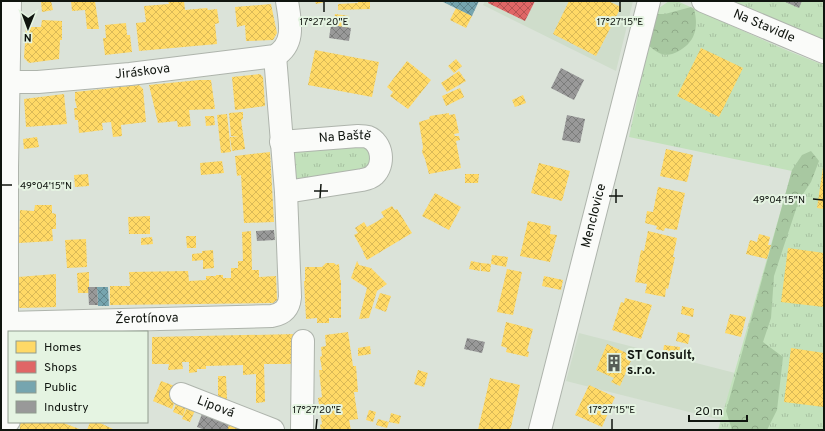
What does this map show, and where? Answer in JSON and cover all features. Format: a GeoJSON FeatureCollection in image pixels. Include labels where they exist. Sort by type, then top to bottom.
{"type":"FeatureCollection","features":[{"type":"Feature","properties":{"kind":"street"},"geometry":{"type":"LineString","coordinates":[[8,389],[4,167],[9,82],[10,1]]}},
{"type":"Feature","properties":{"kind":"street"},"geometry":{"type":"LineString","coordinates":[[286,192],[275,56],[283,50],[291,35],[287,1]]}},
{"type":"Feature","properties":{"kind":"street","name":"Menclovice"},"geometry":{"type":"LineString","coordinates":[[540,430],[649,1]]}},
{"type":"Feature","properties":{"kind":"street","name":"Na Stavidle"},"geometry":{"type":"LineString","coordinates":[[703,1],[824,52]]}},
{"type":"Feature","properties":{"kind":"street","name":"Jiráskova"},"geometry":{"type":"LineString","coordinates":[[9,82],[38,82],[130,74],[275,56]]}},
{"type":"Feature","properties":{"kind":"street","name":"Na Baště"},"geometry":{"type":"LineString","coordinates":[[281,142],[358,136],[369,138],[374,141],[382,155],[380,166],[375,174],[369,178],[286,192]]}},
{"type":"Feature","properties":{"kind":"street","name":"Žerotínova"},"geometry":{"type":"LineString","coordinates":[[6,323],[278,315],[286,310],[290,297],[286,192]]}},
{"type":"Feature","properties":{"kind":"street"},"geometry":{"type":"LineString","coordinates":[[302,430],[303,341]]}},
{"type":"Feature","properties":{"kind":"street","name":"Lipová"},"geometry":{"type":"LineString","coordinates":[[181,394],[273,430]]}},
{"type":"Feature","properties":{"kind":"shaded area"},"geometry":{"type":"Polygon","coordinates":[[[485,1],[633,1],[616,71],[483,5],[485,1]]]}},
{"type":"Feature","properties":{"kind":"shaded area"},"geometry":{"type":"Polygon","coordinates":[[[579,333],[735,373],[721,420],[566,381],[579,333]]]}},
{"type":"Feature","properties":{"kind":"green space"},"geometry":{"type":"Polygon","coordinates":[[[669,1],[677,1],[768,42],[824,65],[824,430],[718,430],[792,171],[629,137],[656,10],[669,1]]]}},
{"type":"Feature","properties":{"kind":"green space"},"geometry":{"type":"Polygon","coordinates":[[[724,1],[824,1],[824,42],[724,1]]]}},
{"type":"Feature","properties":{"kind":"green space"},"geometry":{"type":"Polygon","coordinates":[[[691,7],[694,9],[696,29],[688,44],[677,52],[668,55],[658,53],[648,45],[657,14],[665,14],[691,7]]]}},
{"type":"Feature","properties":{"kind":"green space"},"geometry":{"type":"Polygon","coordinates":[[[370,145],[371,168],[295,182],[292,150],[370,145]]]}},
{"type":"Feature","properties":{"kind":"green space"},"geometry":{"type":"Polygon","coordinates":[[[811,151],[819,161],[811,182],[799,200],[774,276],[771,318],[763,342],[783,357],[777,410],[767,430],[732,430],[726,411],[792,170],[802,155],[811,151]]]}},
{"type":"Feature","properties":{"kind":"building: Homes"},"geometry":{"type":"Polygon","coordinates":[[[51,1],[53,10],[42,12],[41,2],[51,1]]]}},
{"type":"Feature","properties":{"kind":"building: Homes"},"geometry":{"type":"Polygon","coordinates":[[[71,1],[95,1],[99,29],[87,29],[85,10],[72,11],[71,1]]]}},
{"type":"Feature","properties":{"kind":"building: Homes"},"geometry":{"type":"Polygon","coordinates":[[[168,1],[184,1],[185,10],[207,8],[208,10],[217,9],[219,23],[215,24],[217,44],[139,51],[136,23],[146,22],[144,6],[169,4],[168,1]]]}},
{"type":"Feature","properties":{"kind":"building: Homes"},"geometry":{"type":"Polygon","coordinates":[[[315,1],[325,1],[325,2],[316,4],[315,1]]]}},
{"type":"Feature","properties":{"kind":"building: Homes"},"geometry":{"type":"Polygon","coordinates":[[[358,1],[370,1],[370,9],[338,10],[338,4],[358,3],[358,1]]]}},
{"type":"Feature","properties":{"kind":"building: Homes"},"geometry":{"type":"Polygon","coordinates":[[[569,1],[608,1],[621,7],[596,56],[553,34],[569,1]]]}},
{"type":"Feature","properties":{"kind":"building: Homes"},"geometry":{"type":"Polygon","coordinates":[[[271,4],[277,33],[273,40],[246,41],[245,25],[237,27],[235,7],[271,4]]]}},
{"type":"Feature","properties":{"kind":"building: Homes"},"geometry":{"type":"Polygon","coordinates":[[[456,8],[472,16],[466,28],[450,20],[456,8]]]}},
{"type":"Feature","properties":{"kind":"building: Homes"},"geometry":{"type":"Polygon","coordinates":[[[335,14],[349,16],[347,28],[333,25],[335,14]]]}},
{"type":"Feature","properties":{"kind":"building: Homes"},"geometry":{"type":"Polygon","coordinates":[[[42,20],[62,21],[62,40],[60,40],[59,59],[29,63],[24,58],[26,27],[41,27],[42,20]]]}},
{"type":"Feature","properties":{"kind":"building: Homes"},"geometry":{"type":"Polygon","coordinates":[[[126,23],[127,35],[130,35],[132,52],[105,55],[103,38],[106,38],[105,25],[126,23]]]}},
{"type":"Feature","properties":{"kind":"building: Homes"},"geometry":{"type":"Polygon","coordinates":[[[701,48],[743,68],[719,117],[677,96],[701,48]]]}},
{"type":"Feature","properties":{"kind":"building: Homes"},"geometry":{"type":"Polygon","coordinates":[[[315,50],[379,62],[372,97],[308,85],[315,50]]]}},
{"type":"Feature","properties":{"kind":"building: Homes"},"geometry":{"type":"Polygon","coordinates":[[[456,59],[462,66],[454,73],[448,66],[456,59]]]}},
{"type":"Feature","properties":{"kind":"building: Homes"},"geometry":{"type":"Polygon","coordinates":[[[407,61],[431,80],[408,109],[390,96],[393,92],[387,87],[407,61]]]}},
{"type":"Feature","properties":{"kind":"building: Homes"},"geometry":{"type":"Polygon","coordinates":[[[459,71],[466,81],[447,92],[441,83],[459,71]]]}},
{"type":"Feature","properties":{"kind":"building: Homes"},"geometry":{"type":"Polygon","coordinates":[[[260,74],[263,77],[265,106],[235,110],[232,77],[260,74]]]}},
{"type":"Feature","properties":{"kind":"building: Homes"},"geometry":{"type":"Polygon","coordinates":[[[211,80],[215,109],[189,110],[191,126],[178,127],[177,121],[158,123],[149,85],[211,80]]]}},
{"type":"Feature","properties":{"kind":"building: Homes"},"geometry":{"type":"Polygon","coordinates":[[[139,85],[143,89],[146,122],[121,125],[122,136],[113,137],[111,122],[102,123],[103,130],[79,133],[78,120],[75,120],[74,108],[77,108],[75,92],[139,85]]]}},
{"type":"Feature","properties":{"kind":"building: Homes"},"geometry":{"type":"Polygon","coordinates":[[[460,88],[464,97],[446,106],[442,96],[460,88]]]}},
{"type":"Feature","properties":{"kind":"building: Homes"},"geometry":{"type":"Polygon","coordinates":[[[64,94],[67,124],[26,127],[24,99],[64,94]]]}},
{"type":"Feature","properties":{"kind":"building: Homes"},"geometry":{"type":"Polygon","coordinates":[[[523,95],[526,103],[515,107],[512,100],[523,95]]]}},
{"type":"Feature","properties":{"kind":"building: Homes"},"geometry":{"type":"Polygon","coordinates":[[[243,112],[243,119],[241,120],[245,149],[232,151],[230,137],[239,136],[231,136],[229,113],[243,112]]]}},
{"type":"Feature","properties":{"kind":"building: Homes"},"geometry":{"type":"Polygon","coordinates":[[[449,113],[449,115],[455,114],[459,133],[454,134],[455,136],[459,136],[460,140],[456,141],[461,168],[429,174],[422,152],[423,147],[419,122],[429,119],[430,116],[449,113]]]}},
{"type":"Feature","properties":{"kind":"building: Homes"},"geometry":{"type":"Polygon","coordinates":[[[227,114],[231,152],[221,153],[217,115],[227,114]]]}},
{"type":"Feature","properties":{"kind":"building: Homes"},"geometry":{"type":"Polygon","coordinates":[[[205,116],[214,116],[215,125],[206,126],[205,116]]]}},
{"type":"Feature","properties":{"kind":"building: Homes"},"geometry":{"type":"Polygon","coordinates":[[[37,137],[39,147],[24,149],[23,139],[37,137]]]}},
{"type":"Feature","properties":{"kind":"building: Homes"},"geometry":{"type":"Polygon","coordinates":[[[666,149],[693,155],[687,182],[660,176],[666,149]]]}},
{"type":"Feature","properties":{"kind":"building: Homes"},"geometry":{"type":"Polygon","coordinates":[[[270,152],[274,222],[244,223],[241,175],[237,176],[235,156],[270,152]]]}},
{"type":"Feature","properties":{"kind":"building: Homes"},"geometry":{"type":"Polygon","coordinates":[[[222,161],[224,173],[201,175],[200,163],[222,161]]]}},
{"type":"Feature","properties":{"kind":"building: Homes"},"geometry":{"type":"Polygon","coordinates":[[[539,163],[570,171],[562,201],[531,193],[539,163]]]}},
{"type":"Feature","properties":{"kind":"building: Homes"},"geometry":{"type":"Polygon","coordinates":[[[824,167],[824,209],[817,208],[824,167]]]}},
{"type":"Feature","properties":{"kind":"building: Homes"},"geometry":{"type":"Polygon","coordinates":[[[88,174],[89,186],[75,187],[74,175],[88,174]]]}},
{"type":"Feature","properties":{"kind":"building: Homes"},"geometry":{"type":"Polygon","coordinates":[[[465,174],[479,174],[478,183],[465,183],[465,174]]]}},
{"type":"Feature","properties":{"kind":"building: Homes"},"geometry":{"type":"Polygon","coordinates":[[[658,187],[685,193],[677,230],[665,228],[664,231],[656,229],[657,226],[645,223],[647,211],[653,212],[658,187]]]}},
{"type":"Feature","properties":{"kind":"building: Homes"},"geometry":{"type":"Polygon","coordinates":[[[435,193],[461,207],[449,230],[422,216],[435,193]]]}},
{"type":"Feature","properties":{"kind":"building: Homes"},"geometry":{"type":"Polygon","coordinates":[[[35,205],[52,205],[52,213],[56,214],[56,229],[52,229],[53,241],[19,243],[20,210],[34,211],[35,205]]]}},
{"type":"Feature","properties":{"kind":"building: Homes"},"geometry":{"type":"Polygon","coordinates":[[[392,206],[395,210],[397,209],[412,233],[367,260],[354,235],[358,233],[355,228],[364,222],[367,227],[376,222],[384,217],[381,212],[392,206]]]}},
{"type":"Feature","properties":{"kind":"building: Homes"},"geometry":{"type":"Polygon","coordinates":[[[150,216],[150,234],[129,234],[128,217],[150,216]]]}},
{"type":"Feature","properties":{"kind":"building: Homes"},"geometry":{"type":"Polygon","coordinates":[[[528,221],[551,226],[550,234],[557,235],[550,262],[520,256],[528,221]]]}},
{"type":"Feature","properties":{"kind":"building: Homes"},"geometry":{"type":"Polygon","coordinates":[[[251,231],[252,270],[259,270],[259,277],[276,276],[277,300],[273,303],[110,305],[110,286],[130,286],[129,272],[188,271],[189,281],[206,280],[206,276],[216,275],[223,275],[223,278],[231,278],[231,268],[238,268],[238,261],[243,261],[242,232],[251,231]]]}},
{"type":"Feature","properties":{"kind":"building: Homes"},"geometry":{"type":"Polygon","coordinates":[[[648,231],[677,238],[673,257],[675,257],[668,289],[666,288],[665,297],[645,293],[647,284],[635,282],[641,250],[644,251],[648,231]]]}},
{"type":"Feature","properties":{"kind":"building: Homes"},"geometry":{"type":"Polygon","coordinates":[[[759,234],[770,237],[768,245],[771,245],[767,259],[746,254],[750,240],[757,242],[759,234]]]}},
{"type":"Feature","properties":{"kind":"building: Homes"},"geometry":{"type":"Polygon","coordinates":[[[186,236],[196,236],[196,248],[187,248],[186,236]]]}},
{"type":"Feature","properties":{"kind":"building: Homes"},"geometry":{"type":"Polygon","coordinates":[[[152,237],[153,244],[141,245],[141,238],[152,237]]]}},
{"type":"Feature","properties":{"kind":"building: Homes"},"geometry":{"type":"Polygon","coordinates":[[[86,239],[87,267],[67,268],[65,240],[86,239]]]}},
{"type":"Feature","properties":{"kind":"building: Homes"},"geometry":{"type":"Polygon","coordinates":[[[788,248],[824,253],[824,307],[781,302],[788,248]]]}},
{"type":"Feature","properties":{"kind":"building: Homes"},"geometry":{"type":"Polygon","coordinates":[[[213,250],[214,268],[203,269],[203,260],[192,261],[192,254],[213,250]]]}},
{"type":"Feature","properties":{"kind":"building: Homes"},"geometry":{"type":"Polygon","coordinates":[[[492,255],[508,257],[506,267],[491,264],[492,255]]]}},
{"type":"Feature","properties":{"kind":"building: Homes"},"geometry":{"type":"Polygon","coordinates":[[[357,261],[359,265],[371,268],[387,284],[377,291],[369,318],[359,319],[367,288],[351,278],[357,261]]]}},
{"type":"Feature","properties":{"kind":"building: Homes"},"geometry":{"type":"Polygon","coordinates":[[[471,261],[481,263],[480,271],[469,269],[471,261]]]}},
{"type":"Feature","properties":{"kind":"building: Homes"},"geometry":{"type":"Polygon","coordinates":[[[326,263],[334,263],[336,265],[339,264],[341,280],[341,318],[329,318],[329,323],[317,323],[317,318],[306,319],[304,281],[305,267],[322,267],[326,263]]]}},
{"type":"Feature","properties":{"kind":"building: Homes"},"geometry":{"type":"Polygon","coordinates":[[[481,263],[491,264],[490,272],[481,271],[481,263]]]}},
{"type":"Feature","properties":{"kind":"building: Homes"},"geometry":{"type":"Polygon","coordinates":[[[507,269],[522,272],[513,315],[497,312],[507,269]]]}},
{"type":"Feature","properties":{"kind":"building: Homes"},"geometry":{"type":"Polygon","coordinates":[[[89,272],[89,293],[78,293],[77,273],[89,272]]]}},
{"type":"Feature","properties":{"kind":"building: Homes"},"geometry":{"type":"Polygon","coordinates":[[[56,274],[56,307],[20,308],[18,306],[18,277],[56,274]]]}},
{"type":"Feature","properties":{"kind":"building: Homes"},"geometry":{"type":"Polygon","coordinates":[[[544,276],[563,280],[561,290],[542,286],[544,276]]]}},
{"type":"Feature","properties":{"kind":"building: Homes"},"geometry":{"type":"Polygon","coordinates":[[[380,293],[391,296],[386,312],[375,308],[380,293]]]}},
{"type":"Feature","properties":{"kind":"building: Homes"},"geometry":{"type":"Polygon","coordinates":[[[625,298],[652,305],[641,339],[612,330],[621,302],[624,303],[625,298]]]}},
{"type":"Feature","properties":{"kind":"building: Homes"},"geometry":{"type":"Polygon","coordinates":[[[682,306],[694,309],[693,317],[681,314],[682,306]]]}},
{"type":"Feature","properties":{"kind":"building: Homes"},"geometry":{"type":"Polygon","coordinates":[[[730,314],[746,317],[741,337],[725,333],[730,314]]]}},
{"type":"Feature","properties":{"kind":"building: Homes"},"geometry":{"type":"Polygon","coordinates":[[[506,322],[533,329],[527,351],[529,352],[528,357],[506,352],[507,348],[501,346],[506,322]]]}},
{"type":"Feature","properties":{"kind":"building: Homes"},"geometry":{"type":"Polygon","coordinates":[[[348,332],[353,366],[356,366],[358,392],[354,392],[358,419],[349,420],[351,430],[321,430],[320,425],[322,424],[318,398],[322,397],[319,370],[322,370],[320,357],[322,356],[321,347],[326,346],[325,335],[348,332]]]}},
{"type":"Feature","properties":{"kind":"building: Homes"},"geometry":{"type":"Polygon","coordinates":[[[678,332],[690,335],[688,344],[676,341],[678,332]]]}},
{"type":"Feature","properties":{"kind":"building: Homes"},"geometry":{"type":"Polygon","coordinates":[[[296,334],[296,364],[264,364],[265,402],[256,403],[256,374],[243,375],[243,365],[206,366],[206,369],[197,369],[197,372],[189,373],[189,362],[182,362],[183,369],[168,370],[169,364],[152,364],[152,337],[296,334]]]}},
{"type":"Feature","properties":{"kind":"building: Homes","name":"ST Consult, s.r.o."},"geometry":{"type":"Polygon","coordinates":[[[607,344],[633,356],[620,386],[611,382],[614,378],[596,370],[607,344]]]}},
{"type":"Feature","properties":{"kind":"building: Homes"},"geometry":{"type":"Polygon","coordinates":[[[664,345],[680,347],[679,355],[663,352],[664,345]]]}},
{"type":"Feature","properties":{"kind":"building: Homes"},"geometry":{"type":"Polygon","coordinates":[[[370,346],[371,354],[358,356],[358,348],[370,346]]]}},
{"type":"Feature","properties":{"kind":"building: Homes"},"geometry":{"type":"Polygon","coordinates":[[[791,348],[824,353],[824,407],[784,402],[791,348]]]}},
{"type":"Feature","properties":{"kind":"building: Homes"},"geometry":{"type":"Polygon","coordinates":[[[418,370],[428,373],[424,387],[414,384],[418,370]]]}},
{"type":"Feature","properties":{"kind":"building: Homes"},"geometry":{"type":"Polygon","coordinates":[[[218,376],[226,376],[227,400],[218,400],[218,376]]]}},
{"type":"Feature","properties":{"kind":"building: Homes"},"geometry":{"type":"Polygon","coordinates":[[[490,378],[520,385],[511,427],[509,430],[478,430],[490,378]]]}},
{"type":"Feature","properties":{"kind":"building: Homes"},"geometry":{"type":"Polygon","coordinates":[[[161,381],[180,388],[172,409],[153,401],[161,381]]]}},
{"type":"Feature","properties":{"kind":"building: Homes"},"geometry":{"type":"Polygon","coordinates":[[[589,385],[615,397],[602,427],[575,415],[589,385]]]}},
{"type":"Feature","properties":{"kind":"building: Homes"},"geometry":{"type":"Polygon","coordinates":[[[177,401],[187,404],[183,416],[173,412],[177,401]]]}},
{"type":"Feature","properties":{"kind":"building: Homes"},"geometry":{"type":"Polygon","coordinates":[[[188,405],[196,408],[190,422],[182,419],[188,405]]]}},
{"type":"Feature","properties":{"kind":"building: Homes"},"geometry":{"type":"Polygon","coordinates":[[[369,410],[376,412],[373,422],[366,420],[369,410]]]}},
{"type":"Feature","properties":{"kind":"building: Homes"},"geometry":{"type":"Polygon","coordinates":[[[391,413],[401,416],[399,424],[389,422],[391,413]]]}},
{"type":"Feature","properties":{"kind":"building: Homes"},"geometry":{"type":"Polygon","coordinates":[[[378,419],[389,422],[387,428],[376,425],[378,419]]]}},
{"type":"Feature","properties":{"kind":"building: Homes"},"geometry":{"type":"Polygon","coordinates":[[[230,422],[239,426],[237,430],[227,430],[230,422]]]}},
{"type":"Feature","properties":{"kind":"building: Homes"},"geometry":{"type":"Polygon","coordinates":[[[20,423],[64,423],[82,430],[20,430],[20,423]]]}},
{"type":"Feature","properties":{"kind":"building: Homes"},"geometry":{"type":"Polygon","coordinates":[[[90,423],[100,423],[115,430],[87,430],[90,423]]]}},
{"type":"Feature","properties":{"kind":"building: Shops"},"geometry":{"type":"Polygon","coordinates":[[[489,1],[535,1],[525,21],[488,3],[489,1]]]}},
{"type":"Feature","properties":{"kind":"building: Public"},"geometry":{"type":"Polygon","coordinates":[[[441,1],[479,1],[472,16],[441,1]]]}},
{"type":"Feature","properties":{"kind":"building: Public"},"geometry":{"type":"Polygon","coordinates":[[[97,287],[108,287],[109,306],[98,306],[97,287]]]}},
{"type":"Feature","properties":{"kind":"building: Industry"},"geometry":{"type":"Polygon","coordinates":[[[783,1],[802,1],[799,8],[783,1]]]}},
{"type":"Feature","properties":{"kind":"building: Industry"},"geometry":{"type":"Polygon","coordinates":[[[331,25],[351,28],[349,41],[329,38],[331,25]]]}},
{"type":"Feature","properties":{"kind":"building: Industry"},"geometry":{"type":"Polygon","coordinates":[[[561,68],[584,80],[574,100],[551,88],[561,68]]]}},
{"type":"Feature","properties":{"kind":"building: Industry"},"geometry":{"type":"Polygon","coordinates":[[[567,115],[585,119],[580,143],[562,140],[567,115]]]}},
{"type":"Feature","properties":{"kind":"building: Industry"},"geometry":{"type":"Polygon","coordinates":[[[274,230],[275,240],[257,241],[256,231],[274,230]]]}},
{"type":"Feature","properties":{"kind":"building: Industry"},"geometry":{"type":"Polygon","coordinates":[[[88,287],[97,287],[98,305],[89,305],[88,287]]]}},
{"type":"Feature","properties":{"kind":"building: Industry"},"geometry":{"type":"Polygon","coordinates":[[[467,338],[485,342],[482,353],[464,349],[467,338]]]}},
{"type":"Feature","properties":{"kind":"building: Industry"},"geometry":{"type":"Polygon","coordinates":[[[203,411],[230,422],[227,430],[205,430],[197,427],[203,411]]]}},
{"type":"Feature","properties":{"kind":"place","name":"ST Consult, s.r.o."},"geometry":{"type":"Point","coordinates":[614,363]}}]}
